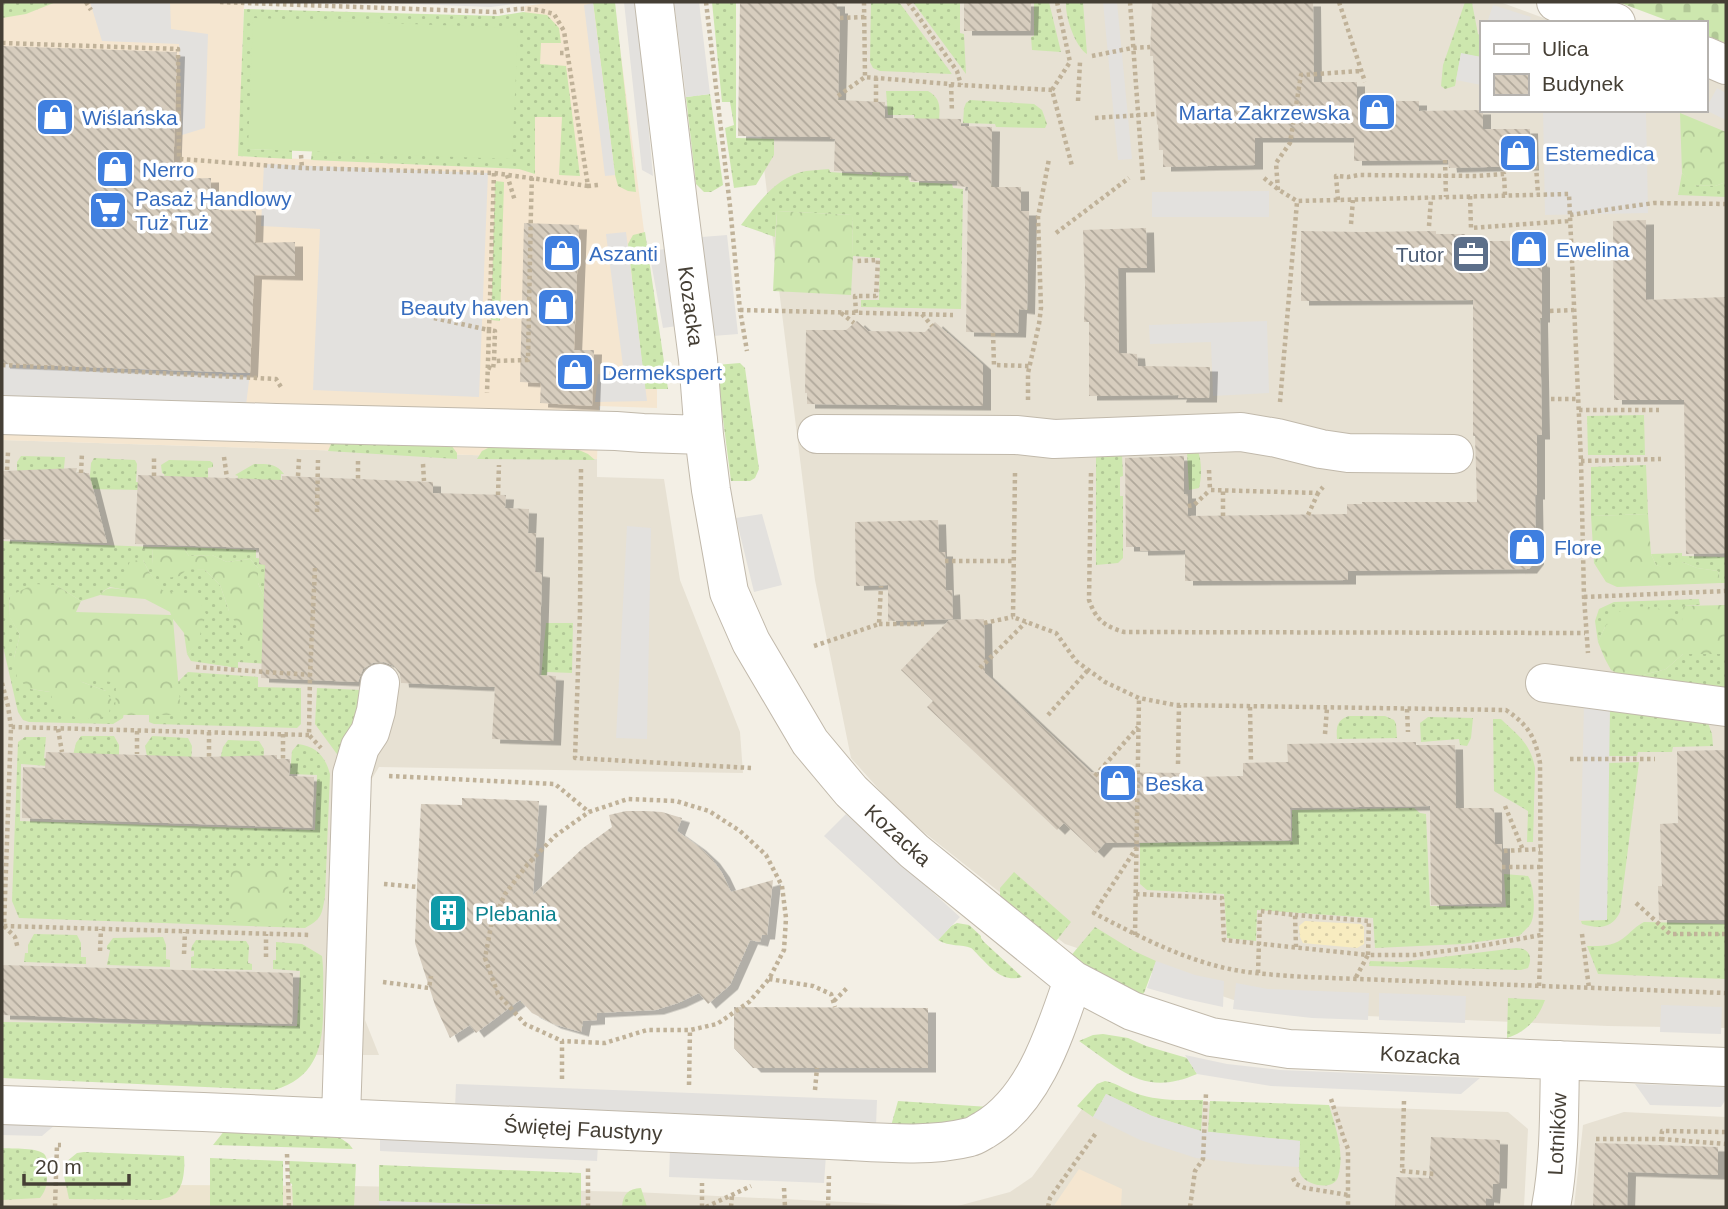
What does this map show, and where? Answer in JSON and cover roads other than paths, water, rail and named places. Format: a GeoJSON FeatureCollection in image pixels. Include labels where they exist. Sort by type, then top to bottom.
{"type":"FeatureCollection","features":[{"type":"Feature","properties":{"kind":"street","name":"Kozacka"},"geometry":{"type":"LineString","coordinates":[[654,2],[698,359],[704,435],[729,592],[751,642],[810,742],[850,791],[914,851],[1073,980],[1132,1011],[1211,1037],[1302,1050],[1726,1067]]}},
{"type":"Feature","properties":{"kind":"street"},"geometry":{"type":"LineString","coordinates":[[1556,2],[1610,21]]}},
{"type":"Feature","properties":{"kind":"street"},"geometry":{"type":"LineString","coordinates":[[1707,57],[1726,65]]}},
{"type":"Feature","properties":{"kind":"street"},"geometry":{"type":"LineString","coordinates":[[2,415],[616,430],[704,435]]}},
{"type":"Feature","properties":{"kind":"street"},"geometry":{"type":"LineString","coordinates":[[817,434],[1022,436],[1054,439],[1241,432],[1348,453],[1454,454]]}},
{"type":"Feature","properties":{"kind":"street"},"geometry":{"type":"LineString","coordinates":[[341,1118],[352,774],[360,747],[370,732],[380,683]]}},
{"type":"Feature","properties":{"kind":"street"},"geometry":{"type":"LineString","coordinates":[[1545,683],[1726,707]]}},
{"type":"Feature","properties":{"kind":"street","name":"Świętej Faustyny"},"geometry":{"type":"LineString","coordinates":[[2,1105],[925,1143],[973,1136],[1008,1112],[1026,1090],[1053,1038],[1073,980]]}},
{"type":"Feature","properties":{"kind":"street","name":"Lotników"},"geometry":{"type":"LineString","coordinates":[[1551,1207],[1559,1136],[1560,1060]]}},
{"type":"Feature","properties":{"kind":"place","name":"Marta Zakrzewska"},"geometry":{"type":"Point","coordinates":[1377,112]}},
{"type":"Feature","properties":{"kind":"place","name":"Wiślańska"},"geometry":{"type":"Point","coordinates":[55,117]}},
{"type":"Feature","properties":{"kind":"place","name":"Estemedica"},"geometry":{"type":"Point","coordinates":[1518,153]}},
{"type":"Feature","properties":{"kind":"place","name":"Nerro"},"geometry":{"type":"Point","coordinates":[115,169]}},
{"type":"Feature","properties":{"kind":"place","name":"Pasaż Handlowy Tuż Tuż"},"geometry":{"type":"Point","coordinates":[108,210]}},
{"type":"Feature","properties":{"kind":"place","name":"Ewelina"},"geometry":{"type":"Point","coordinates":[1529,249]}},
{"type":"Feature","properties":{"kind":"place","name":"Aszanti"},"geometry":{"type":"Point","coordinates":[562,253]}},
{"type":"Feature","properties":{"kind":"place","name":"Tutor"},"geometry":{"type":"Point","coordinates":[1471,254]}},
{"type":"Feature","properties":{"kind":"place","name":"Beauty haven"},"geometry":{"type":"Point","coordinates":[556,307]}},
{"type":"Feature","properties":{"kind":"place","name":"Dermekspert"},"geometry":{"type":"Point","coordinates":[575,372]}},
{"type":"Feature","properties":{"kind":"place","name":"Flore"},"geometry":{"type":"Point","coordinates":[1527,547]}},
{"type":"Feature","properties":{"kind":"place","name":"Beska"},"geometry":{"type":"Point","coordinates":[1118,783]}},
{"type":"Feature","properties":{"kind":"place","name":"Plebania"},"geometry":{"type":"Point","coordinates":[448,913]}}]}
